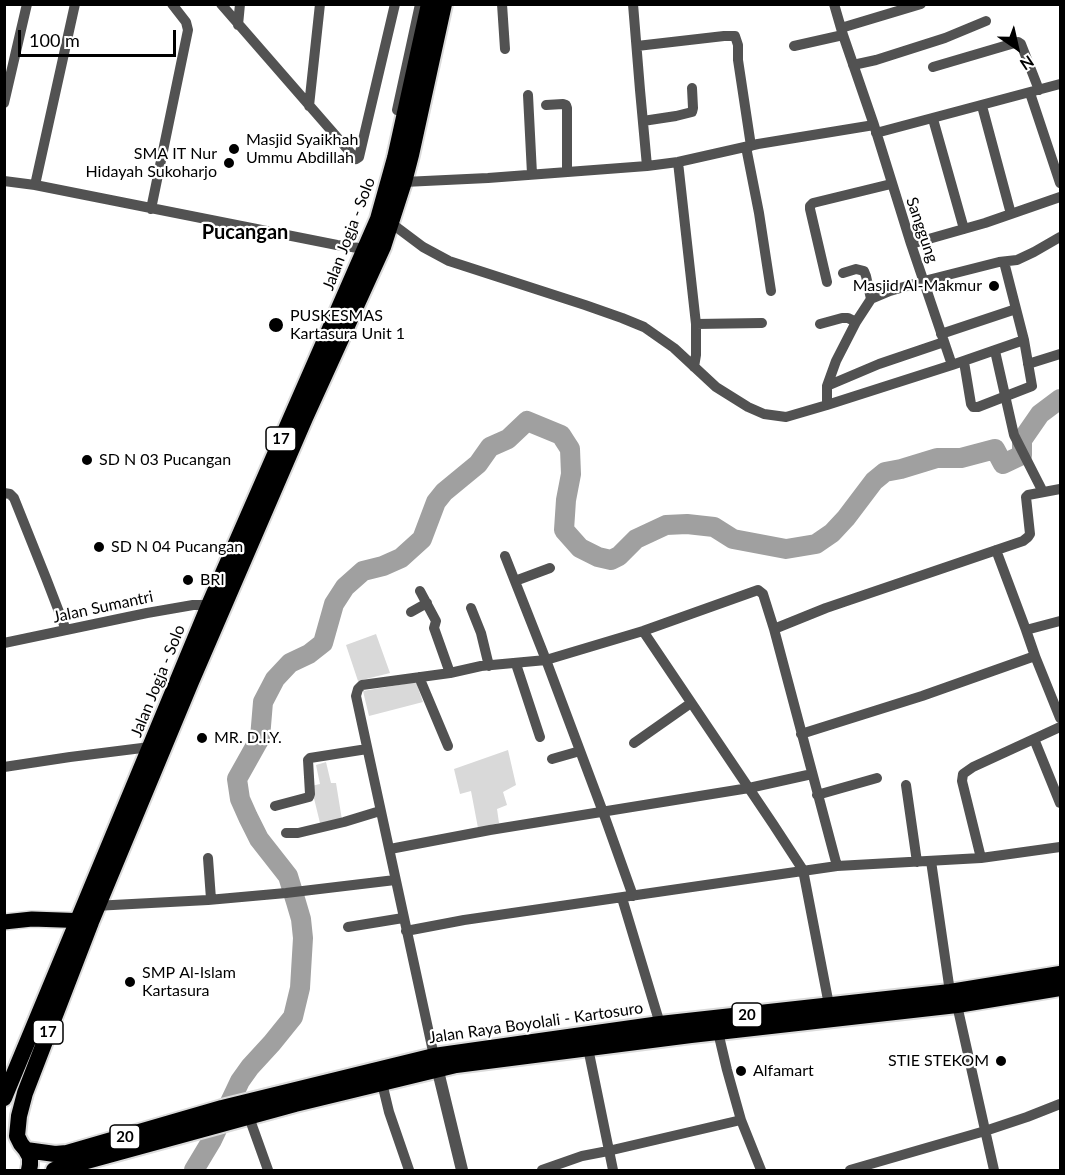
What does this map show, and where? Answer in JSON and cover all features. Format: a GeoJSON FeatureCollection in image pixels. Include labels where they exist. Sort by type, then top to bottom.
{"type":"FeatureCollection","features":[{"type":"Feature","properties":{"kind":"highway","name":"Jalan Jogja - Solo"},"geometry":{"type":"LineString","coordinates":[[88,913],[102,864],[208,605],[298,416],[383,247],[391,224],[429,4]]}},
{"type":"Feature","properties":{"kind":"highway","name":"Jalan Jogja - Solo"},"geometry":{"type":"LineString","coordinates":[[88,913],[119,855],[382,209],[398,178],[444,4]]}},
{"type":"Feature","properties":{"kind":"highway","name":"17"},"geometry":{"type":"LineString","coordinates":[[4,1098],[88,913]]}},
{"type":"Feature","properties":{"kind":"highway","name":"17"},"geometry":{"type":"LineString","coordinates":[[29,1170],[30,1157],[17,1146],[17,1126],[25,1093],[88,913]]}},
{"type":"Feature","properties":{"kind":"highway","name":"Jalan Raya Boyolali - Kartosuro"},"geometry":{"type":"LineString","coordinates":[[54,1170],[212,1126],[237,1112],[382,1083],[436,1062],[456,1065],[718,1032],[954,998],[1060,974]]}},
{"type":"Feature","properties":{"kind":"highway","name":"Jalan Raya Boyolali - Kartosuro"},"geometry":{"type":"LineString","coordinates":[[17,1146],[55,1154],[67,1153],[436,1062],[660,1024],[829,1005],[954,998],[1060,988]]}},
{"type":"Feature","properties":{"kind":"main road"},"geometry":{"type":"LineString","coordinates":[[4,922],[88,913]]}},
{"type":"Feature","properties":{"kind":"street"},"geometry":{"type":"LineString","coordinates":[[4,103],[27,4]]}},
{"type":"Feature","properties":{"kind":"street"},"geometry":{"type":"LineString","coordinates":[[35,185],[75,4]]}},
{"type":"Feature","properties":{"kind":"street"},"geometry":{"type":"LineString","coordinates":[[151,208],[188,30],[186,22],[172,4]]}},
{"type":"Feature","properties":{"kind":"street"},"geometry":{"type":"LineString","coordinates":[[221,4],[356,159],[359,157],[395,4]]}},
{"type":"Feature","properties":{"kind":"street"},"geometry":{"type":"LineString","coordinates":[[238,25],[240,4]]}},
{"type":"Feature","properties":{"kind":"street"},"geometry":{"type":"LineString","coordinates":[[309,106],[320,4]]}},
{"type":"Feature","properties":{"kind":"street"},"geometry":{"type":"LineString","coordinates":[[420,4],[389,152],[398,178],[488,178],[678,162],[748,146],[933,119],[1060,84]]}},
{"type":"Feature","properties":{"kind":"street"},"geometry":{"type":"LineString","coordinates":[[502,4],[505,49]]}},
{"type":"Feature","properties":{"kind":"street"},"geometry":{"type":"LineString","coordinates":[[633,4],[647,166]]}},
{"type":"Feature","properties":{"kind":"street","name":"Sanggung"},"geometry":{"type":"LineString","coordinates":[[834,4],[952,365]]}},
{"type":"Feature","properties":{"kind":"street"},"geometry":{"type":"LineString","coordinates":[[794,46],[921,4]]}},
{"type":"Feature","properties":{"kind":"street"},"geometry":{"type":"LineString","coordinates":[[853,65],[945,38],[986,21]]}},
{"type":"Feature","properties":{"kind":"street"},"geometry":{"type":"LineString","coordinates":[[637,46],[735,36],[738,45],[748,146],[771,291]]}},
{"type":"Feature","properties":{"kind":"street"},"geometry":{"type":"LineString","coordinates":[[933,67],[1018,42],[1021,44],[1060,183]]}},
{"type":"Feature","properties":{"kind":"street"},"geometry":{"type":"LineString","coordinates":[[643,121],[690,112],[693,108],[692,87]]}},
{"type":"Feature","properties":{"kind":"street"},"geometry":{"type":"LineString","coordinates":[[528,95],[532,174]]}},
{"type":"Feature","properties":{"kind":"street"},"geometry":{"type":"LineString","coordinates":[[546,105],[563,104],[567,108],[567,171]]}},
{"type":"Feature","properties":{"kind":"street"},"geometry":{"type":"LineString","coordinates":[[982,106],[1011,214]]}},
{"type":"Feature","properties":{"kind":"street"},"geometry":{"type":"LineString","coordinates":[[933,119],[964,229]]}},
{"type":"Feature","properties":{"kind":"street"},"geometry":{"type":"LineString","coordinates":[[678,162],[696,324],[694,367]]}},
{"type":"Feature","properties":{"kind":"street"},"geometry":{"type":"LineString","coordinates":[[4,181],[366,249]]}},
{"type":"Feature","properties":{"kind":"street"},"geometry":{"type":"LineString","coordinates":[[827,282],[810,206],[813,203],[891,184]]}},
{"type":"Feature","properties":{"kind":"street"},"geometry":{"type":"LineString","coordinates":[[911,244],[1060,197]]}},
{"type":"Feature","properties":{"kind":"street"},"geometry":{"type":"LineString","coordinates":[[391,224],[423,247],[449,261],[594,308],[644,327],[668,343],[716,387],[748,407],[778,417],[786,417],[827,405],[964,362],[1024,340]]}},
{"type":"Feature","properties":{"kind":"street"},"geometry":{"type":"LineString","coordinates":[[827,405],[827,386],[836,361],[871,299],[924,281],[1017,260],[1060,237]]}},
{"type":"Feature","properties":{"kind":"street"},"geometry":{"type":"LineString","coordinates":[[964,362],[972,406],[978,407],[1032,387],[1024,340],[1004,262]]}},
{"type":"Feature","properties":{"kind":"street"},"geometry":{"type":"LineString","coordinates":[[843,273],[856,269],[864,271],[871,299]]}},
{"type":"Feature","properties":{"kind":"street"},"geometry":{"type":"LineString","coordinates":[[827,386],[1016,309]]}},
{"type":"Feature","properties":{"kind":"street"},"geometry":{"type":"LineString","coordinates":[[820,324],[842,318],[856,322]]}},
{"type":"Feature","properties":{"kind":"street"},"geometry":{"type":"LineString","coordinates":[[696,324],[762,322]]}},
{"type":"Feature","properties":{"kind":"street"},"geometry":{"type":"LineString","coordinates":[[995,351],[1014,435],[1043,492]]}},
{"type":"Feature","properties":{"kind":"street"},"geometry":{"type":"LineString","coordinates":[[1028,364],[1060,354]]}},
{"type":"Feature","properties":{"kind":"street"},"geometry":{"type":"LineString","coordinates":[[774,629],[826,608],[1021,542],[1030,534],[1026,497],[1060,489]]}},
{"type":"Feature","properties":{"kind":"street"},"geometry":{"type":"LineString","coordinates":[[4,493],[14,498],[66,630]]}},
{"type":"Feature","properties":{"kind":"street"},"geometry":{"type":"LineString","coordinates":[[996,550],[1060,718]]}},
{"type":"Feature","properties":{"kind":"street"},"geometry":{"type":"LineString","coordinates":[[505,556],[603,812],[628,897],[660,1024]]}},
{"type":"Feature","properties":{"kind":"street"},"geometry":{"type":"LineString","coordinates":[[515,581],[550,568]]}},
{"type":"Feature","properties":{"kind":"street"},"geometry":{"type":"LineString","coordinates":[[462,1170],[403,918],[356,696],[362,685],[546,660],[643,631],[757,590],[760,591],[774,629],[837,866]]}},
{"type":"Feature","properties":{"kind":"street"},"geometry":{"type":"LineString","coordinates":[[420,591],[436,621],[435,627],[450,673]]}},
{"type":"Feature","properties":{"kind":"street"},"geometry":{"type":"LineString","coordinates":[[411,612],[427,603]]}},
{"type":"Feature","properties":{"kind":"street","name":"Jalan Sumantri"},"geometry":{"type":"LineString","coordinates":[[4,644],[186,606],[208,605]]}},
{"type":"Feature","properties":{"kind":"street"},"geometry":{"type":"LineString","coordinates":[[471,608],[481,633],[489,666]]}},
{"type":"Feature","properties":{"kind":"street"},"geometry":{"type":"LineString","coordinates":[[1026,630],[1060,621]]}},
{"type":"Feature","properties":{"kind":"street"},"geometry":{"type":"LineString","coordinates":[[643,631],[803,870],[829,1005]]}},
{"type":"Feature","properties":{"kind":"street"},"geometry":{"type":"LineString","coordinates":[[801,734],[922,696],[1035,656]]}},
{"type":"Feature","properties":{"kind":"street"},"geometry":{"type":"LineString","coordinates":[[516,664],[540,737]]}},
{"type":"Feature","properties":{"kind":"street"},"geometry":{"type":"LineString","coordinates":[[419,677],[448,746]]}},
{"type":"Feature","properties":{"kind":"street"},"geometry":{"type":"LineString","coordinates":[[634,743],[691,703]]}},
{"type":"Feature","properties":{"kind":"street"},"geometry":{"type":"LineString","coordinates":[[981,858],[962,781],[963,776],[973,767],[1060,727]]}},
{"type":"Feature","properties":{"kind":"street"},"geometry":{"type":"LineString","coordinates":[[1034,739],[1060,803]]}},
{"type":"Feature","properties":{"kind":"street"},"geometry":{"type":"LineString","coordinates":[[4,767],[150,747]]}},
{"type":"Feature","properties":{"kind":"street"},"geometry":{"type":"LineString","coordinates":[[275,806],[305,800],[309,797],[309,758],[367,749]]}},
{"type":"Feature","properties":{"kind":"street"},"geometry":{"type":"LineString","coordinates":[[552,759],[580,751]]}},
{"type":"Feature","properties":{"kind":"street"},"geometry":{"type":"LineString","coordinates":[[390,849],[490,830],[749,788],[812,774]]}},
{"type":"Feature","properties":{"kind":"street"},"geometry":{"type":"LineString","coordinates":[[817,795],[877,778]]}},
{"type":"Feature","properties":{"kind":"street"},"geometry":{"type":"LineString","coordinates":[[906,785],[917,862]]}},
{"type":"Feature","properties":{"kind":"street"},"geometry":{"type":"LineString","coordinates":[[286,833],[298,833],[380,812]]}},
{"type":"Feature","properties":{"kind":"street"},"geometry":{"type":"LineString","coordinates":[[406,931],[464,920],[803,870],[981,858],[1060,847]]}},
{"type":"Feature","properties":{"kind":"street"},"geometry":{"type":"LineString","coordinates":[[208,858],[211,899]]}},
{"type":"Feature","properties":{"kind":"street"},"geometry":{"type":"LineString","coordinates":[[931,861],[954,998],[994,1170]]}},
{"type":"Feature","properties":{"kind":"street"},"geometry":{"type":"LineString","coordinates":[[88,913],[211,899],[302,892],[395,880]]}},
{"type":"Feature","properties":{"kind":"street"},"geometry":{"type":"LineString","coordinates":[[348,927],[403,918]]}},
{"type":"Feature","properties":{"kind":"street"},"geometry":{"type":"LineString","coordinates":[[718,1032],[741,1120],[761,1170]]}},
{"type":"Feature","properties":{"kind":"street"},"geometry":{"type":"LineString","coordinates":[[588,1048],[613,1170]]}},
{"type":"Feature","properties":{"kind":"street"},"geometry":{"type":"LineString","coordinates":[[382,1083],[408,1170]]}},
{"type":"Feature","properties":{"kind":"street"},"geometry":{"type":"LineString","coordinates":[[850,1170],[1027,1118],[1060,1104]]}},
{"type":"Feature","properties":{"kind":"street"},"geometry":{"type":"LineString","coordinates":[[237,1112],[268,1170]]}},
{"type":"Feature","properties":{"kind":"street"},"geometry":{"type":"LineString","coordinates":[[542,1170],[582,1156],[741,1120]]}},
{"type":"Feature","properties":{"kind":"shaded area"},"geometry":{"type":"Polygon","coordinates":[[[376,634],[390,673],[358,681],[346,645],[376,634]]]}},
{"type":"Feature","properties":{"kind":"shaded area"},"geometry":{"type":"Polygon","coordinates":[[[416,682],[423,702],[369,716],[363,691],[416,682]]]}},
{"type":"Feature","properties":{"kind":"shaded area"},"geometry":{"type":"Polygon","coordinates":[[[508,750],[516,785],[503,792],[507,805],[497,809],[499,823],[478,828],[471,791],[460,794],[454,769],[508,750]]]}},
{"type":"Feature","properties":{"kind":"shaded area"},"geometry":{"type":"Polygon","coordinates":[[[326,762],[331,783],[336,783],[342,820],[320,823],[311,786],[320,784],[316,765],[326,762]]]}},
{"type":"Feature","properties":{"kind":"waterway"},"geometry":{"type":"LineString","coordinates":[[194,1170],[212,1140],[240,1081],[293,1017],[300,988],[303,938],[296,902],[288,876],[259,839],[248,817],[240,799],[237,779],[260,738],[263,702],[275,679],[290,663],[309,654],[323,643],[334,604],[345,587],[363,571],[401,558],[422,539],[436,502],[444,492],[478,464],[490,447],[508,439],[527,421],[561,435],[570,449],[571,474],[564,530],[580,548],[598,557],[611,560],[619,556],[636,539],[666,525],[687,524],[714,527],[733,539],[786,549],[816,544],[832,533],[874,481],[885,472],[937,458],[961,458],[995,449],[1003,464],[1022,455],[1022,440],[1040,414],[1060,399]]}},
{"type":"Feature","properties":{"kind":"place","name":"Masjid Syaikhah Ummu Abdillah"},"geometry":{"type":"Point","coordinates":[234,149]}},
{"type":"Feature","properties":{"kind":"place","name":"SMA IT Nur Hidayah Sukoharjo"},"geometry":{"type":"Point","coordinates":[229,163]}},
{"type":"Feature","properties":{"kind":"place","name":"Masjid Al-Makmur"},"geometry":{"type":"Point","coordinates":[994,286]}},
{"type":"Feature","properties":{"kind":"place","name":"PUSKESMAS Kartasura Unit 1"},"geometry":{"type":"Point","coordinates":[276,325]}},
{"type":"Feature","properties":{"kind":"place","name":"SD N 03 Pucangan"},"geometry":{"type":"Point","coordinates":[87,460]}},
{"type":"Feature","properties":{"kind":"place","name":"SD N 04 Pucangan"},"geometry":{"type":"Point","coordinates":[99,547]}},
{"type":"Feature","properties":{"kind":"place","name":"BRI"},"geometry":{"type":"Point","coordinates":[188,580]}},
{"type":"Feature","properties":{"kind":"place","name":"MR. D.I.Y."},"geometry":{"type":"Point","coordinates":[202,738]}},
{"type":"Feature","properties":{"kind":"place","name":"SMP Al-Islam Kartasura"},"geometry":{"type":"Point","coordinates":[130,982]}},
{"type":"Feature","properties":{"kind":"place","name":"STIE STEKOM"},"geometry":{"type":"Point","coordinates":[1001,1061]}},
{"type":"Feature","properties":{"kind":"place","name":"Alfamart"},"geometry":{"type":"Point","coordinates":[741,1071]}},
{"type":"Feature","properties":{"kind":"district","name":"Pucangan"},"geometry":{"type":"Point","coordinates":[245,233]}}]}
